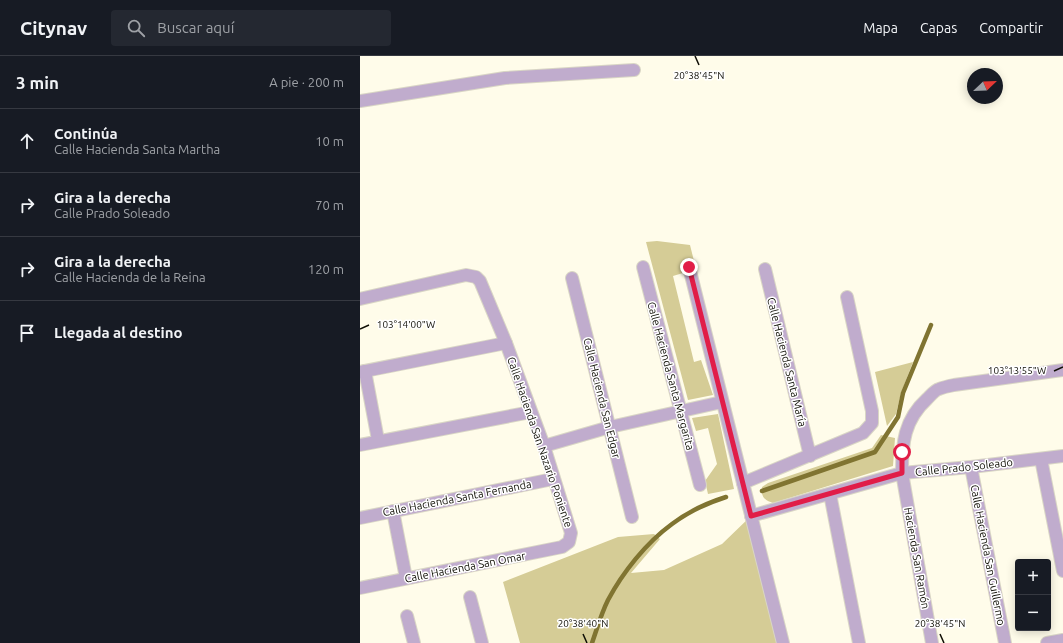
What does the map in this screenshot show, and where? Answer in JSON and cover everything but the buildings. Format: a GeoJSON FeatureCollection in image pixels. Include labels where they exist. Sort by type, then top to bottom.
{"type":"FeatureCollection","features":[{"type":"Feature","properties":{"kind":"street"},"geometry":{"type":"LineString","coordinates":[[360,101],[505,78],[634,70]]}},
{"type":"Feature","properties":{"kind":"street","name":"Calle Hacienda Santa Margarita"},"geometry":{"type":"LineString","coordinates":[[642,267],[700,485]]}},
{"type":"Feature","properties":{"kind":"street"},"geometry":{"type":"LineString","coordinates":[[689,267],[783,643]]}},
{"type":"Feature","properties":{"kind":"street","name":"Calle Hacienda Santa María"},"geometry":{"type":"LineString","coordinates":[[765,269],[810,456]]}},
{"type":"Feature","properties":{"kind":"street","name":"Calle Hacienda San Nazario Poniente"},"geometry":{"type":"LineString","coordinates":[[360,299],[466,274],[476,276],[480,281],[506,343],[544,446],[571,533],[569,542]]}},
{"type":"Feature","properties":{"kind":"street","name":"Calle Hacienda San Edgar"},"geometry":{"type":"LineString","coordinates":[[572,278],[632,518]]}},
{"type":"Feature","properties":{"kind":"street"},"geometry":{"type":"LineString","coordinates":[[743,483],[863,433],[872,423],[872,411],[847,297]]}},
{"type":"Feature","properties":{"kind":"street"},"geometry":{"type":"LineString","coordinates":[[378,440],[362,371],[506,343]]}},
{"type":"Feature","properties":{"kind":"street","name":"Hacienda San Ramón"},"geometry":{"type":"LineString","coordinates":[[932,643],[902,473],[904,434],[912,416],[924,401],[938,389],[954,385],[1063,370]]}},
{"type":"Feature","properties":{"kind":"street"},"geometry":{"type":"LineString","coordinates":[[544,446],[610,427],[722,402]]}},
{"type":"Feature","properties":{"kind":"street"},"geometry":{"type":"LineString","coordinates":[[360,444],[531,412]]}},
{"type":"Feature","properties":{"kind":"street","name":"Calle Prado Soleado"},"geometry":{"type":"LineString","coordinates":[[751,516],[902,473],[971,467],[1063,456]]}},
{"type":"Feature","properties":{"kind":"street"},"geometry":{"type":"LineString","coordinates":[[1041,459],[1063,571]]}},
{"type":"Feature","properties":{"kind":"street","name":"Calle Hacienda San Guillermo"},"geometry":{"type":"LineString","coordinates":[[971,467],[1005,643]]}},
{"type":"Feature","properties":{"kind":"street","name":"Calle Hacienda Santa Fernanda"},"geometry":{"type":"LineString","coordinates":[[360,518],[553,479]]}},
{"type":"Feature","properties":{"kind":"street"},"geometry":{"type":"LineString","coordinates":[[830,494],[860,643]]}},
{"type":"Feature","properties":{"kind":"street"},"geometry":{"type":"LineString","coordinates":[[393,511],[406,578]]}},
{"type":"Feature","properties":{"kind":"street","name":"Calle Hacienda San Omar"},"geometry":{"type":"LineString","coordinates":[[360,588],[562,547],[569,542]]}},
{"type":"Feature","properties":{"kind":"street"},"geometry":{"type":"LineString","coordinates":[[470,597],[482,643]]}},
{"type":"Feature","properties":{"kind":"street"},"geometry":{"type":"LineString","coordinates":[[407,616],[414,643]]}},
{"type":"Feature","properties":{"kind":"street"},"geometry":{"type":"LineString","coordinates":[[1047,643],[1063,640]]}},
{"type":"Feature","properties":{"kind":"shaded area"},"geometry":{"type":"Polygon","coordinates":[[[657,241],[690,245],[694,261],[681,264],[683,273],[673,276],[694,362],[701,360],[713,395],[688,400],[646,242],[657,241]]]}},
{"type":"Feature","properties":{"kind":"shaded area"},"geometry":{"type":"Polygon","coordinates":[[[913,362],[901,393],[896,414],[887,426],[875,372],[913,362]]]}},
{"type":"Feature","properties":{"kind":"shaded area"},"geometry":{"type":"Polygon","coordinates":[[[718,414],[734,489],[708,494],[705,481],[717,464],[708,428],[696,431],[692,418],[718,414]]]}},
{"type":"Feature","properties":{"kind":"shaded area"},"geometry":{"type":"Polygon","coordinates":[[[881,435],[895,438],[893,466],[773,503],[767,501],[763,496],[762,487],[768,483],[872,448],[881,435]]]}},
{"type":"Feature","properties":{"kind":"shaded area"},"geometry":{"type":"Polygon","coordinates":[[[751,516],[783,643],[520,643],[503,582],[618,537],[654,534],[660,539],[631,573],[664,570],[722,544],[751,516]]]}},
{"type":"Feature","properties":{"kind":"waterway"},"geometry":{"type":"LineString","coordinates":[[762,491],[875,452],[898,417],[903,393],[931,325]]}},
{"type":"Feature","properties":{"kind":"waterway"},"geometry":{"type":"LineString","coordinates":[[592,643],[601,616],[614,589],[644,549],[672,524],[691,512],[726,497]]}},
{"type":"Feature","properties":{"kind":"route"},"geometry":{"type":"LineString","coordinates":[[689,267],[751,516],[902,473],[902,452]]}}]}
